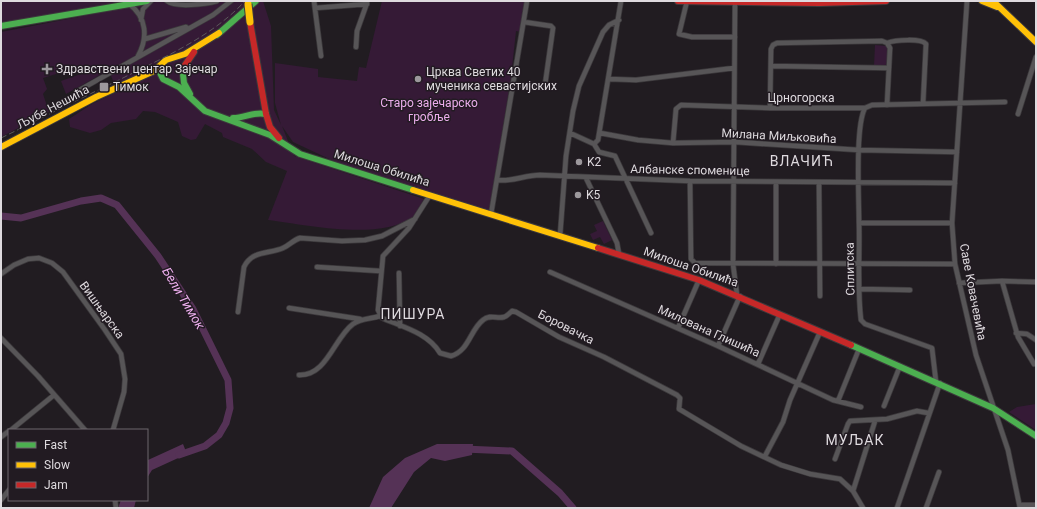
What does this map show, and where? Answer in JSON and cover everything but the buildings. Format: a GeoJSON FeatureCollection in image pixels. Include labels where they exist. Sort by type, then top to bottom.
{"type":"FeatureCollection","features":[{"type":"Feature","properties":{"kind":"main road"},"geometry":{"type":"LineString","coordinates":[[1,26],[147,1]]}},
{"type":"Feature","properties":{"kind":"main road"},"geometry":{"type":"LineString","coordinates":[[172,83],[179,80],[191,54],[242,15],[256,1]]}},
{"type":"Feature","properties":{"kind":"main road"},"geometry":{"type":"LineString","coordinates":[[678,1],[735,3],[886,1]]}},
{"type":"Feature","properties":{"kind":"main road"},"geometry":{"type":"LineString","coordinates":[[982,1],[995,4],[1036,42]]}},
{"type":"Feature","properties":{"kind":"main road","name":"Милоша Обилића"},"geometry":{"type":"LineString","coordinates":[[248,2],[250,22],[267,118],[273,131],[280,140],[295,150],[321,161]]}},
{"type":"Feature","properties":{"kind":"main road"},"geometry":{"type":"LineString","coordinates":[[174,59],[179,62],[183,71],[188,92],[208,110],[232,118],[240,118],[260,112],[267,118],[266,127],[259,130],[208,113],[172,83],[163,79],[160,73],[160,66],[166,60],[174,59],[185,54],[219,33]]}},
{"type":"Feature","properties":{"kind":"main road","name":"Љубе Нешића"},"geometry":{"type":"LineString","coordinates":[[1,147],[116,87],[154,71],[160,66]]}},
{"type":"Feature","properties":{"kind":"main road","name":"Љубе Нешића"},"geometry":{"type":"LineString","coordinates":[[116,87],[147,76],[163,79]]}},
{"type":"Feature","properties":{"kind":"main road","name":"Милоша Обилића"},"geometry":{"type":"LineString","coordinates":[[253,114],[259,101],[260,81]]}},
{"type":"Feature","properties":{"kind":"main road"},"geometry":{"type":"LineString","coordinates":[[252,127],[250,121],[253,114]]}},
{"type":"Feature","properties":{"kind":"main road","name":"Милоша Обилића"},"geometry":{"type":"LineString","coordinates":[[259,130],[290,149],[321,161],[699,280],[738,295],[992,408],[1036,436]]}},
{"type":"Feature","properties":{"kind":"street"},"geometry":{"type":"LineString","coordinates":[[138,56],[145,39],[142,21],[143,9],[150,1]]}},
{"type":"Feature","properties":{"kind":"street"},"geometry":{"type":"LineString","coordinates":[[167,1],[170,3],[181,4],[217,1]]}},
{"type":"Feature","properties":{"kind":"street"},"geometry":{"type":"LineString","coordinates":[[76,92],[219,11],[231,1]]}},
{"type":"Feature","properties":{"kind":"street"},"geometry":{"type":"LineString","coordinates":[[314,1],[321,56]]}},
{"type":"Feature","properties":{"kind":"street"},"geometry":{"type":"LineString","coordinates":[[491,214],[527,1]]}},
{"type":"Feature","properties":{"kind":"street"},"geometry":{"type":"LineString","coordinates":[[594,144],[597,142],[600,133],[621,1]]}},
{"type":"Feature","properties":{"kind":"street","name":"Саве Ковачевића"},"geometry":{"type":"LineString","coordinates":[[967,1],[952,223],[955,264],[976,355],[992,408],[1008,450],[1020,507]]}},
{"type":"Feature","properties":{"kind":"street"},"geometry":{"type":"LineString","coordinates":[[315,8],[368,2],[357,31],[356,47]]}},
{"type":"Feature","properties":{"kind":"street"},"geometry":{"type":"LineString","coordinates":[[687,2],[679,34],[692,37],[735,37]]}},
{"type":"Feature","properties":{"kind":"street"},"geometry":{"type":"LineString","coordinates":[[718,346],[738,295],[733,264],[735,3]]}},
{"type":"Feature","properties":{"kind":"street"},"geometry":{"type":"LineString","coordinates":[[128,4],[135,10],[142,21]]}},
{"type":"Feature","properties":{"kind":"street"},"geometry":{"type":"LineString","coordinates":[[560,236],[565,176],[576,96],[581,80],[605,29],[612,22],[619,20]]}},
{"type":"Feature","properties":{"kind":"street"},"geometry":{"type":"LineString","coordinates":[[145,39],[155,38],[199,22]]}},
{"type":"Feature","properties":{"kind":"street"},"geometry":{"type":"LineString","coordinates":[[512,84],[541,88],[545,85],[553,27],[524,22]]}},
{"type":"Feature","properties":{"kind":"street"},"geometry":{"type":"LineString","coordinates":[[770,108],[771,47],[775,44],[887,43],[895,41],[922,41],[926,44],[923,104]]}},
{"type":"Feature","properties":{"kind":"street"},"geometry":{"type":"LineString","coordinates":[[887,43],[890,48],[887,105]]}},
{"type":"Feature","properties":{"kind":"street"},"geometry":{"type":"LineString","coordinates":[[1018,114],[1036,57]]}},
{"type":"Feature","properties":{"kind":"street"},"geometry":{"type":"LineString","coordinates":[[771,66],[889,68]]}},
{"type":"Feature","properties":{"kind":"street"},"geometry":{"type":"LineString","coordinates":[[609,79],[636,80],[734,68]]}},
{"type":"Feature","properties":{"kind":"street","name":"Црногорска"},"geometry":{"type":"LineString","coordinates":[[673,143],[676,109],[679,106],[866,108],[872,105],[1006,102]]}},
{"type":"Feature","properties":{"kind":"street","name":"Сплитска"},"geometry":{"type":"LineString","coordinates":[[866,108],[861,120],[859,150],[859,265],[861,317],[863,323],[932,348],[934,350],[938,383]]}},
{"type":"Feature","properties":{"kind":"street"},"geometry":{"type":"LineString","coordinates":[[570,133],[594,144],[599,152],[615,156],[624,179],[651,233]]}},
{"type":"Feature","properties":{"kind":"street","name":"Милана Миљковића"},"geometry":{"type":"LineString","coordinates":[[600,133],[632,139],[673,143],[735,142],[859,150],[957,152]]}},
{"type":"Feature","properties":{"kind":"street","name":"Албанске споменице"},"geometry":{"type":"LineString","coordinates":[[497,180],[512,180],[532,175],[734,182],[955,183]]}},
{"type":"Feature","properties":{"kind":"street"},"geometry":{"type":"LineString","coordinates":[[586,178],[617,243],[618,254]]}},
{"type":"Feature","properties":{"kind":"street"},"geometry":{"type":"LineString","coordinates":[[690,181],[691,259],[695,263],[819,265],[955,264]]}},
{"type":"Feature","properties":{"kind":"street"},"geometry":{"type":"LineString","coordinates":[[776,182],[776,264]]}},
{"type":"Feature","properties":{"kind":"street"},"geometry":{"type":"LineString","coordinates":[[819,183],[820,296]]}},
{"type":"Feature","properties":{"kind":"street"},"geometry":{"type":"LineString","coordinates":[[299,375],[307,375],[324,362],[345,331],[352,324],[361,320],[380,316],[378,310],[380,271],[384,254],[408,228],[430,195]]}},
{"type":"Feature","properties":{"kind":"street"},"geometry":{"type":"LineString","coordinates":[[238,312],[244,267],[248,261],[258,254],[283,248],[295,239],[300,238],[342,241],[370,239],[382,236],[415,219]]}},
{"type":"Feature","properties":{"kind":"street"},"geometry":{"type":"LineString","coordinates":[[859,223],[952,223]]}},
{"type":"Feature","properties":{"kind":"street","name":"Вишњарска"},"geometry":{"type":"LineString","coordinates":[[1,274],[14,265],[28,260],[39,258],[52,263],[63,272],[106,330],[121,354],[125,379],[122,398],[113,429]]}},
{"type":"Feature","properties":{"kind":"street"},"geometry":{"type":"LineString","coordinates":[[317,267],[380,271]]}},
{"type":"Feature","properties":{"kind":"street","name":"Милована Глишића"},"geometry":{"type":"LineString","coordinates":[[550,272],[678,328],[838,401],[860,407]]}},
{"type":"Feature","properties":{"kind":"street"},"geometry":{"type":"LineString","coordinates":[[399,273],[400,326]]}},
{"type":"Feature","properties":{"kind":"street"},"geometry":{"type":"LineString","coordinates":[[678,328],[699,280]]}},
{"type":"Feature","properties":{"kind":"street"},"geometry":{"type":"LineString","coordinates":[[959,283],[1002,281],[1036,282]]}},
{"type":"Feature","properties":{"kind":"street"},"geometry":{"type":"LineString","coordinates":[[1002,281],[1016,333],[1034,364]]}},
{"type":"Feature","properties":{"kind":"street"},"geometry":{"type":"LineString","coordinates":[[860,289],[910,290]]}},
{"type":"Feature","properties":{"kind":"street"},"geometry":{"type":"LineString","coordinates":[[289,308],[361,320]]}},
{"type":"Feature","properties":{"kind":"street","name":"Боровачка"},"geometry":{"type":"LineString","coordinates":[[380,316],[426,336],[440,353],[451,356],[462,350],[485,318],[504,317],[512,311],[516,312],[559,337],[604,357],[677,395],[680,400],[678,407],[681,410],[741,446],[795,470],[840,479],[853,491],[863,508]]}},
{"type":"Feature","properties":{"kind":"street"},"geometry":{"type":"LineString","coordinates":[[758,364],[780,314]]}},
{"type":"Feature","properties":{"kind":"street"},"geometry":{"type":"LineString","coordinates":[[765,456],[783,422],[797,382],[820,332]]}},
{"type":"Feature","properties":{"kind":"street"},"geometry":{"type":"LineString","coordinates":[[1016,333],[1027,334],[1036,340]]}},
{"type":"Feature","properties":{"kind":"street"},"geometry":{"type":"LineString","coordinates":[[1,338],[84,429]]}},
{"type":"Feature","properties":{"kind":"street"},"geometry":{"type":"LineString","coordinates":[[838,401],[859,349]]}},
{"type":"Feature","properties":{"kind":"street"},"geometry":{"type":"LineString","coordinates":[[884,406],[900,366]]}},
{"type":"Feature","properties":{"kind":"street"},"geometry":{"type":"LineString","coordinates":[[897,508],[922,437],[938,383]]}},
{"type":"Feature","properties":{"kind":"street"},"geometry":{"type":"LineString","coordinates":[[13,429],[54,395]]}},
{"type":"Feature","properties":{"kind":"street"},"geometry":{"type":"LineString","coordinates":[[835,459],[849,422],[875,421],[898,417],[913,411],[928,413]]}},
{"type":"Feature","properties":{"kind":"street"},"geometry":{"type":"LineString","coordinates":[[853,491],[875,421]]}},
{"type":"Feature","properties":{"kind":"street"},"geometry":{"type":"LineString","coordinates":[[926,508],[939,472]]}},
{"type":"Feature","properties":{"kind":"street"},"geometry":{"type":"LineString","coordinates":[[1,500],[8,491]]}},
{"type":"Feature","properties":{"kind":"street"},"geometry":{"type":"LineString","coordinates":[[1020,507],[1036,506]]}},
{"type":"Feature","properties":{"kind":"green space"},"geometry":{"type":"Polygon","coordinates":[[[1,1],[128,1],[1,23],[1,1]]]}},
{"type":"Feature","properties":{"kind":"green space","name":"Старо зајечарско гробље"},"geometry":{"type":"Polygon","coordinates":[[[161,1],[263,1],[271,26],[274,110],[281,125],[275,103],[275,63],[318,69],[318,77],[357,81],[359,67],[366,68],[382,1],[526,1],[521,32],[516,31],[511,77],[489,211],[338,163],[293,142],[282,126],[294,156],[424,199],[413,217],[399,224],[382,228],[363,230],[322,228],[268,220],[287,171],[266,162],[252,149],[223,137],[222,133],[205,124],[196,139],[191,140],[182,136],[178,122],[155,112],[143,111],[136,119],[111,123],[101,130],[90,133],[70,127],[69,119],[92,104],[117,92],[109,70],[66,94],[61,81],[81,74],[79,67],[43,78],[47,89],[43,94],[49,112],[1,137],[1,32],[161,1]]]}},
{"type":"Feature","properties":{"kind":"green space"},"geometry":{"type":"Polygon","coordinates":[[[875,45],[887,46],[887,63],[885,66],[874,66],[875,45]]]}},
{"type":"Feature","properties":{"kind":"green space"},"geometry":{"type":"Polygon","coordinates":[[[603,221],[612,240],[604,244],[600,237],[593,240],[590,234],[597,231],[594,225],[603,221]]]}},
{"type":"Feature","properties":{"kind":"green space"},"geometry":{"type":"Polygon","coordinates":[[[1036,404],[1036,430],[1009,412],[1017,407],[1036,404]]]}},
{"type":"Feature","properties":{"kind":"shaded area"},"geometry":{"type":"Polygon","coordinates":[[[183,444],[187,454],[152,470],[148,476],[148,460],[183,444]]]}},
{"type":"Feature","properties":{"kind":"shaded area"},"geometry":{"type":"Polygon","coordinates":[[[437,444],[473,444],[472,455],[445,461],[431,458],[414,472],[391,508],[369,508],[383,477],[405,458],[437,444]]]}},
{"type":"Feature","properties":{"kind":"shaded area"},"geometry":{"type":"Polygon","coordinates":[[[121,501],[136,501],[134,508],[118,508],[121,501]]]}},
{"type":"Feature","properties":{"kind":"waterway","name":"Бели Тимок"},"geometry":{"type":"LineString","coordinates":[[1,216],[21,218],[81,201],[101,198],[117,205],[158,256],[193,309],[228,380],[230,408],[226,423],[219,435],[205,446],[179,455]]}},
{"type":"Feature","properties":{"kind":"waterway","name":"Бели Тимок"},"geometry":{"type":"LineString","coordinates":[[464,449],[512,451],[560,493],[573,508]]}},
{"type":"Feature","properties":{"kind":"railway"},"geometry":{"type":"LineString","coordinates":[[1,138],[186,46],[232,14],[245,1]]}},
{"type":"Feature","properties":{"kind":"traffic: fast"},"geometry":{"type":"LineString","coordinates":[[1,26],[147,1]]}},
{"type":"Feature","properties":{"kind":"traffic: fast"},"geometry":{"type":"LineString","coordinates":[[217,35],[256,1]]}},
{"type":"Feature","properties":{"kind":"traffic: fast"},"geometry":{"type":"LineString","coordinates":[[161,66],[160,73],[163,79],[179,87],[205,111],[270,135],[300,154],[413,190]]}},
{"type":"Feature","properties":{"kind":"traffic: fast"},"geometry":{"type":"LineString","coordinates":[[183,74],[184,83],[190,94]]}},
{"type":"Feature","properties":{"kind":"traffic: fast"},"geometry":{"type":"LineString","coordinates":[[233,118],[257,113],[266,114]]}},
{"type":"Feature","properties":{"kind":"traffic: fast"},"geometry":{"type":"LineString","coordinates":[[851,345],[993,408],[1036,436]]}},
{"type":"Feature","properties":{"kind":"traffic: slow"},"geometry":{"type":"LineString","coordinates":[[982,1],[997,7]]}},
{"type":"Feature","properties":{"kind":"traffic: slow"},"geometry":{"type":"LineString","coordinates":[[993,1],[1036,42]]}},
{"type":"Feature","properties":{"kind":"traffic: slow"},"geometry":{"type":"LineString","coordinates":[[248,4],[250,22]]}},
{"type":"Feature","properties":{"kind":"traffic: slow"},"geometry":{"type":"LineString","coordinates":[[1,147],[96,97],[154,71],[166,60],[185,54],[219,33]]}},
{"type":"Feature","properties":{"kind":"traffic: slow"},"geometry":{"type":"LineString","coordinates":[[413,190],[598,248]]}},
{"type":"Feature","properties":{"kind":"traffic: jam"},"geometry":{"type":"LineString","coordinates":[[678,1],[819,3],[886,1]]}},
{"type":"Feature","properties":{"kind":"traffic: jam"},"geometry":{"type":"LineString","coordinates":[[250,22],[266,114],[270,127],[279,138]]}},
{"type":"Feature","properties":{"kind":"traffic: jam"},"geometry":{"type":"LineString","coordinates":[[183,68],[194,52]]}},
{"type":"Feature","properties":{"kind":"traffic: jam"},"geometry":{"type":"LineString","coordinates":[[598,248],[699,280],[851,345]]}},
{"type":"Feature","properties":{"kind":"place","name":"Здравствени центар Зајечар"},"geometry":{"type":"Point","coordinates":[47,69]}},
{"type":"Feature","properties":{"kind":"place","name":"Црква Светих 40 мученика севастијских"},"geometry":{"type":"Point","coordinates":[418,79]}},
{"type":"Feature","properties":{"kind":"place","name":"Тимок"},"geometry":{"type":"Point","coordinates":[104,87]}},
{"type":"Feature","properties":{"kind":"place","name":"K2"},"geometry":{"type":"Point","coordinates":[579,162]}},
{"type":"Feature","properties":{"kind":"place","name":"K5"},"geometry":{"type":"Point","coordinates":[578,195]}},
{"type":"Feature","properties":{"kind":"district","name":"ВЛАЧИЋ"},"geometry":{"type":"Point","coordinates":[802,161]}},
{"type":"Feature","properties":{"kind":"district","name":"ПИШУРА"},"geometry":{"type":"Point","coordinates":[413,314]}},
{"type":"Feature","properties":{"kind":"district","name":"МУЉАК"},"geometry":{"type":"Point","coordinates":[855,440]}}]}
